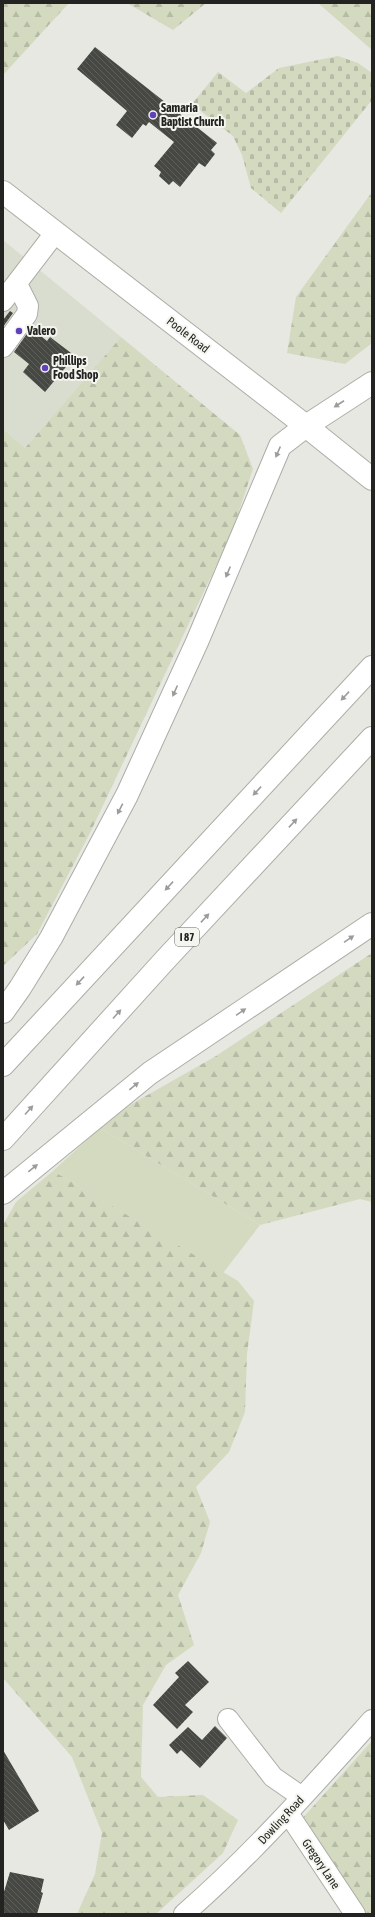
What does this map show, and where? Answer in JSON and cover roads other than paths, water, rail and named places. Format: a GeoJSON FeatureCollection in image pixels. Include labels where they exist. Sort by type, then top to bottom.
{"type":"FeatureCollection","features":[{"type":"Feature","properties":{"kind":"main road","name":"Poole Road"},"geometry":{"type":"LineString","coordinates":[[3,192],[306,426],[372,479]]}},
{"type":"Feature","properties":{"kind":"main road"},"geometry":{"type":"LineString","coordinates":[[3,1012],[20,988],[51,938],[127,795],[203,628],[280,446],[306,426],[372,383]]}},
{"type":"Feature","properties":{"kind":"main road"},"geometry":{"type":"LineString","coordinates":[[3,1065],[372,667]]}},
{"type":"Feature","properties":{"kind":"main road","name":"I 87"},"geometry":{"type":"LineString","coordinates":[[3,1139],[160,966],[372,738]]}},
{"type":"Feature","properties":{"kind":"main road"},"geometry":{"type":"LineString","coordinates":[[3,1193],[150,1073],[372,924]]}},
{"type":"Feature","properties":{"kind":"street"},"geometry":{"type":"LineString","coordinates":[[3,301],[55,233]]}},
{"type":"Feature","properties":{"kind":"street"},"geometry":{"type":"LineString","coordinates":[[3,347],[23,321],[28,306],[17,284]]}},
{"type":"Feature","properties":{"kind":"street"},"geometry":{"type":"LineString","coordinates":[[228,1719],[273,1777],[302,1797]]}},
{"type":"Feature","properties":{"kind":"street","name":"Dowling Road"},"geometry":{"type":"LineString","coordinates":[[184,1914],[222,1881],[288,1813],[372,1720]]}},
{"type":"Feature","properties":{"kind":"street","name":"Gregory Lane"},"geometry":{"type":"LineString","coordinates":[[288,1813],[355,1914]]}},
{"type":"Feature","properties":{"kind":"place","name":"Samaria Baptist Church"},"geometry":{"type":"Point","coordinates":[153,115]}},
{"type":"Feature","properties":{"kind":"place","name":"Valero"},"geometry":{"type":"Point","coordinates":[19,331]}},
{"type":"Feature","properties":{"kind":"place","name":"Phillips Food Shop"},"geometry":{"type":"Point","coordinates":[45,368]}}]}
